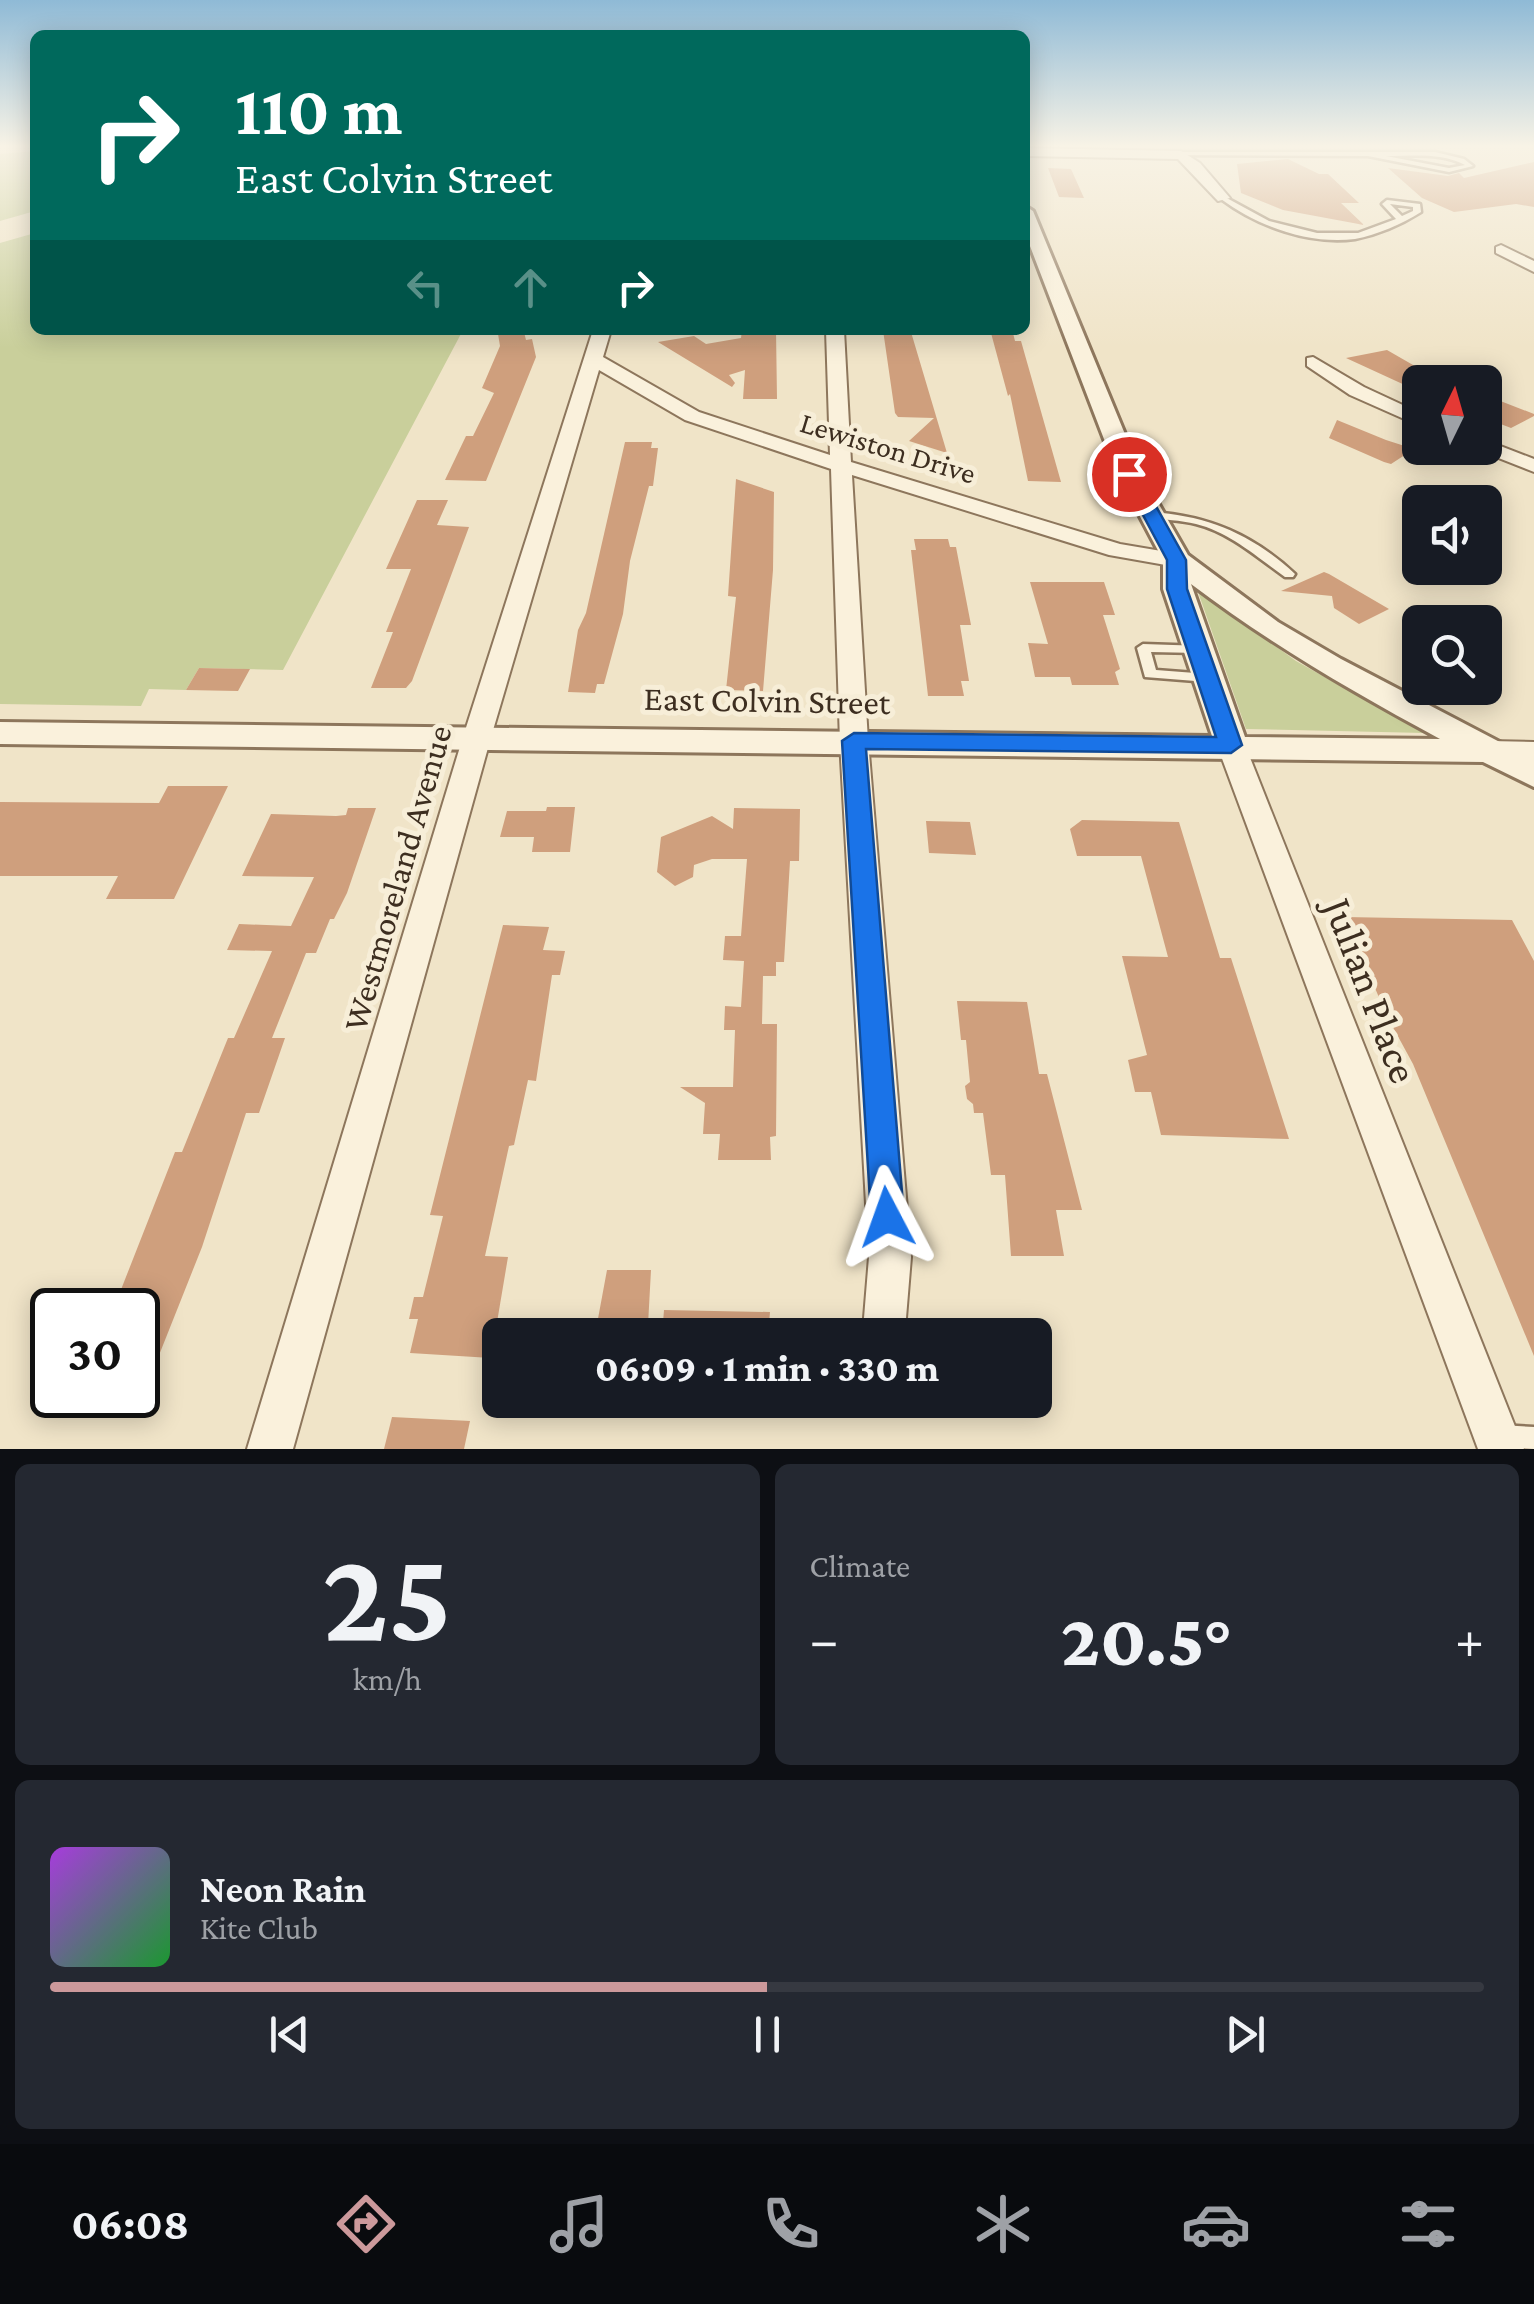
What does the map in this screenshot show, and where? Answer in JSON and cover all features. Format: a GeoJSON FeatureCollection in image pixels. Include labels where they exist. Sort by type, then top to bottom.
{"type":"FeatureCollection","features":[{"type":"Feature","properties":{"kind":"street"},"geometry":{"type":"LineString","coordinates":[[1030,224],[1129,474],[1176,560],[1268,628],[1330,666],[1534,775]]}},
{"type":"Feature","properties":{"kind":"street"},"geometry":{"type":"LineString","coordinates":[[1501,250],[1534,266]]}},
{"type":"Feature","properties":{"kind":"street"},"geometry":{"type":"LineString","coordinates":[[835,335],[854,741],[890,1256],[886,1318]]}},
{"type":"Feature","properties":{"kind":"street","name":"Lewiston Drive"},"geometry":{"type":"LineString","coordinates":[[598,345],[692,416],[1117,550],[1176,560]]}},
{"type":"Feature","properties":{"kind":"street","name":"Westmoreland Avenue"},"geometry":{"type":"LineString","coordinates":[[270,1449],[477,738],[598,345]]}},
{"type":"Feature","properties":{"kind":"street"},"geometry":{"type":"LineString","coordinates":[[1314,362],[1357,392],[1402,412]]}},
{"type":"Feature","properties":{"kind":"street"},"geometry":{"type":"LineString","coordinates":[[1502,453],[1534,466]]}},
{"type":"Feature","properties":{"kind":"street","name":"Julian Place"},"geometry":{"type":"LineString","coordinates":[[1176,560],[1177,589],[1231,745],[1498,1442]]}},
{"type":"Feature","properties":{"kind":"street","name":"East Colvin Street"},"geometry":{"type":"LineString","coordinates":[[0,733],[1231,745],[1534,752]]}},
{"type":"Feature","properties":{"kind":"lane"},"geometry":{"type":"LineString","coordinates":[[1245,213],[1270,223],[1330,235],[1367,233],[1400,219]]}},
{"type":"Feature","properties":{"kind":"lane"},"geometry":{"type":"LineString","coordinates":[[1152,516],[1188,516],[1214,523],[1288,574]]}},
{"type":"Feature","properties":{"kind":"lane"},"geometry":{"type":"LineString","coordinates":[[1498,1442],[1534,1438]]}},
{"type":"Feature","properties":{"kind":"green space"},"geometry":{"type":"Polygon","coordinates":[[[0,213],[29,213],[0,221],[0,213]]]}},
{"type":"Feature","properties":{"kind":"green space"},"geometry":{"type":"Polygon","coordinates":[[[30,234],[30,335],[460,335],[283,670],[199,668],[186,690],[149,689],[141,706],[0,704],[0,243],[30,234]]]}},
{"type":"Feature","properties":{"kind":"green space"},"geometry":{"type":"Polygon","coordinates":[[[1197,589],[1296,661],[1425,733],[1246,729],[1197,589]]]}},
{"type":"Feature","properties":{"kind":"building"},"geometry":{"type":"Polygon","coordinates":[[[1297,213],[1351,213],[1364,225],[1297,213]]]}},
{"type":"Feature","properties":{"kind":"building"},"geometry":{"type":"Polygon","coordinates":[[[498,335],[525,335],[526,340],[532,339],[536,357],[486,481],[445,480],[466,436],[473,436],[494,393],[482,388],[500,346],[498,335]]]}},
{"type":"Feature","properties":{"kind":"building"},"geometry":{"type":"Polygon","coordinates":[[[776,335],[777,399],[743,399],[745,370],[729,375],[735,383],[732,387],[658,342],[694,336],[706,344],[776,335]]]}},
{"type":"Feature","properties":{"kind":"building"},"geometry":{"type":"Polygon","coordinates":[[[884,335],[912,335],[947,453],[909,441],[934,418],[898,417],[884,335]]]}},
{"type":"Feature","properties":{"kind":"building"},"geometry":{"type":"Polygon","coordinates":[[[992,335],[1014,335],[1015,341],[1021,341],[1061,482],[1028,481],[992,335]]]}},
{"type":"Feature","properties":{"kind":"building"},"geometry":{"type":"Polygon","coordinates":[[[1387,350],[1413,365],[1402,365],[1402,384],[1346,358],[1387,350]]]}},
{"type":"Feature","properties":{"kind":"building"},"geometry":{"type":"Polygon","coordinates":[[[1502,402],[1534,414],[1511,428],[1502,425],[1502,402]]]}},
{"type":"Feature","properties":{"kind":"building"},"geometry":{"type":"Polygon","coordinates":[[[1337,420],[1402,445],[1402,457],[1391,464],[1329,438],[1337,420]]]}},
{"type":"Feature","properties":{"kind":"building"},"geometry":{"type":"Polygon","coordinates":[[[625,442],[652,442],[651,448],[658,448],[653,486],[649,486],[630,561],[623,614],[604,684],[597,684],[595,693],[568,692],[578,630],[586,613],[625,442]]]}},
{"type":"Feature","properties":{"kind":"building"},"geometry":{"type":"Polygon","coordinates":[[[736,479],[774,492],[773,570],[763,691],[726,690],[736,597],[728,596],[736,479]]]}},
{"type":"Feature","properties":{"kind":"building"},"geometry":{"type":"Polygon","coordinates":[[[417,500],[448,500],[437,525],[469,527],[412,681],[406,688],[371,688],[393,632],[386,632],[411,569],[386,569],[417,500]]]}},
{"type":"Feature","properties":{"kind":"building"},"geometry":{"type":"Polygon","coordinates":[[[914,539],[948,539],[950,547],[956,547],[971,625],[960,625],[969,681],[961,681],[964,696],[928,696],[911,550],[916,550],[914,539]]]}},
{"type":"Feature","properties":{"kind":"building"},"geometry":{"type":"Polygon","coordinates":[[[1324,572],[1389,609],[1359,624],[1334,608],[1332,596],[1281,591],[1324,572]]]}},
{"type":"Feature","properties":{"kind":"building"},"geometry":{"type":"Polygon","coordinates":[[[1030,582],[1104,582],[1115,615],[1103,615],[1120,669],[1115,672],[1119,685],[1072,685],[1070,677],[1035,677],[1028,643],[1048,644],[1030,582]]]}},
{"type":"Feature","properties":{"kind":"building"},"geometry":{"type":"Polygon","coordinates":[[[199,668],[250,669],[238,691],[186,690],[199,668]]]}},
{"type":"Feature","properties":{"kind":"building"},"geometry":{"type":"Polygon","coordinates":[[[168,786],[228,786],[174,899],[106,899],[118,876],[0,876],[0,802],[159,803],[168,786]]]}},
{"type":"Feature","properties":{"kind":"building"},"geometry":{"type":"Polygon","coordinates":[[[547,807],[575,807],[570,852],[532,852],[534,837],[500,837],[507,811],[546,811],[547,807]]]}},
{"type":"Feature","properties":{"kind":"building"},"geometry":{"type":"Polygon","coordinates":[[[348,808],[376,808],[347,893],[334,919],[330,919],[316,953],[306,953],[272,1038],[285,1038],[259,1113],[246,1113],[202,1247],[160,1353],[160,1288],[122,1288],[175,1152],[182,1152],[228,1038],[234,1038],[272,951],[227,950],[239,924],[291,926],[314,877],[242,876],[271,814],[346,815],[348,808]]]}},
{"type":"Feature","properties":{"kind":"building"},"geometry":{"type":"Polygon","coordinates":[[[734,808],[800,809],[799,861],[790,861],[784,962],[776,962],[776,976],[763,976],[762,1024],[777,1024],[776,1136],[770,1137],[771,1160],[718,1160],[720,1134],[703,1134],[705,1103],[680,1087],[733,1087],[735,1030],[724,1030],[725,1006],[741,1007],[744,961],[723,960],[725,936],[741,936],[747,859],[712,859],[694,865],[693,877],[675,886],[657,872],[661,837],[712,816],[733,829],[734,808]]]}},
{"type":"Feature","properties":{"kind":"building"},"geometry":{"type":"Polygon","coordinates":[[[1082,820],[1179,822],[1220,958],[1231,958],[1289,1139],[1161,1135],[1151,1092],[1135,1092],[1128,1060],[1147,1055],[1122,956],[1168,957],[1141,856],[1077,856],[1070,829],[1082,820]]]}},
{"type":"Feature","properties":{"kind":"building"},"geometry":{"type":"Polygon","coordinates":[[[926,821],[970,822],[976,855],[929,853],[926,821]]]}},
{"type":"Feature","properties":{"kind":"building"},"geometry":{"type":"Polygon","coordinates":[[[1344,917],[1512,920],[1534,961],[1534,1356],[1413,1064],[1388,1018],[1344,917]]]}},
{"type":"Feature","properties":{"kind":"building"},"geometry":{"type":"Polygon","coordinates":[[[503,925],[549,927],[543,950],[565,951],[560,975],[552,975],[536,1081],[528,1080],[485,1256],[508,1257],[498,1318],[482,1318],[482,1357],[410,1353],[418,1319],[409,1319],[414,1297],[423,1297],[443,1216],[430,1215],[503,925]]]}},
{"type":"Feature","properties":{"kind":"building"},"geometry":{"type":"Polygon","coordinates":[[[957,1001],[1027,1002],[1039,1074],[1047,1074],[1082,1210],[1056,1210],[1064,1256],[1011,1256],[1005,1175],[991,1175],[983,1113],[974,1113],[973,1104],[967,1099],[965,1086],[970,1082],[966,1040],[961,1040],[957,1001]]]}},
{"type":"Feature","properties":{"kind":"building"},"geometry":{"type":"Polygon","coordinates":[[[607,1270],[651,1270],[648,1318],[598,1318],[607,1270]]]}},
{"type":"Feature","properties":{"kind":"building"},"geometry":{"type":"Polygon","coordinates":[[[664,1310],[770,1312],[769,1318],[663,1318],[664,1310]]]}},
{"type":"Feature","properties":{"kind":"building"},"geometry":{"type":"Polygon","coordinates":[[[392,1417],[470,1421],[464,1449],[384,1449],[392,1417]]]}},
{"type":"Feature","properties":{"kind":"route"},"geometry":{"type":"LineString","coordinates":[[887,1217],[854,741],[1231,745],[1177,589],[1176,560],[1129,474]]}}]}
